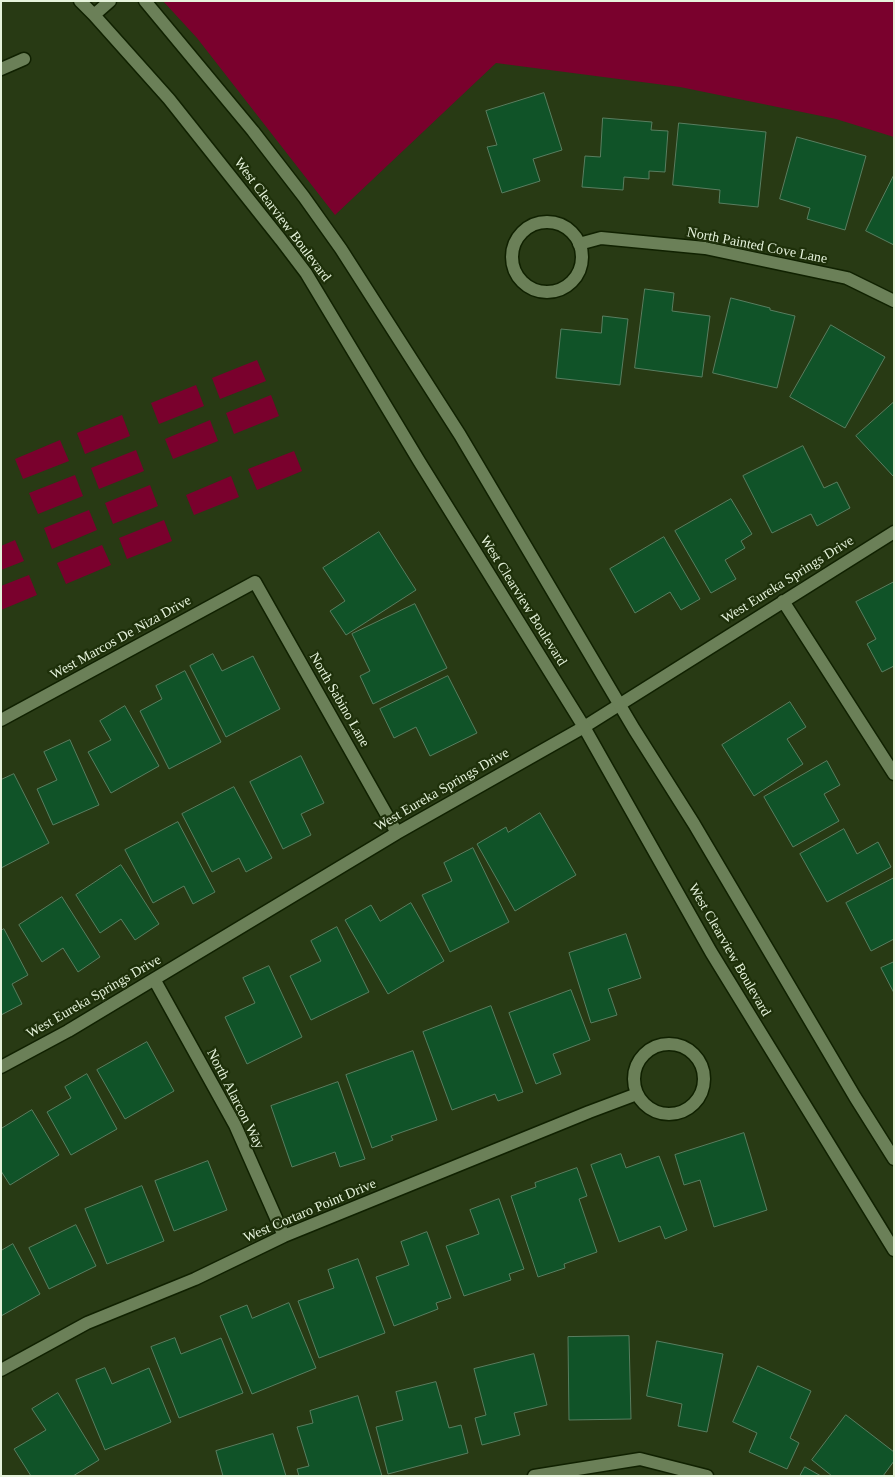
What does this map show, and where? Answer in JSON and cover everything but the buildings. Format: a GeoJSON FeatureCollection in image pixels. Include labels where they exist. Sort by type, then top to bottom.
{"type":"FeatureCollection","features":[{"type":"Feature","properties":{"kind":"street","name":"West Clearview Boulevard"},"geometry":{"type":"LineString","coordinates":[[80,1],[170,100],[306,274],[584,727],[711,952],[894,1250]]}},
{"type":"Feature","properties":{"kind":"street"},"geometry":{"type":"LineString","coordinates":[[94,15],[110,1]]}},
{"type":"Feature","properties":{"kind":"street","name":"West Clearview Boulevard"},"geometry":{"type":"LineString","coordinates":[[145,1],[253,131],[341,249],[460,435],[894,1159]]}},
{"type":"Feature","properties":{"kind":"street"},"geometry":{"type":"LineString","coordinates":[[1,69],[24,59]]}},
{"type":"Feature","properties":{"kind":"street"},"geometry":{"type":"LineString","coordinates":[[539,222],[554,222],[573,233],[579,244],[582,257],[580,269],[574,280],[564,288],[552,292],[537,291],[523,283],[516,275],[511,255],[515,241],[521,232],[530,226],[539,222]]}},
{"type":"Feature","properties":{"kind":"street","name":"North Painted Cove Lane"},"geometry":{"type":"LineString","coordinates":[[579,244],[601,238],[705,248],[847,278],[894,301]]}},
{"type":"Feature","properties":{"kind":"street","name":"West Eureka Springs Drive"},"geometry":{"type":"LineString","coordinates":[[1,1067],[68,1031],[397,833],[584,727],[894,532]]}},
{"type":"Feature","properties":{"kind":"street","name":"West Marcos De Niza Drive"},"geometry":{"type":"LineString","coordinates":[[1,720],[255,582]]}},
{"type":"Feature","properties":{"kind":"street","name":"North Sabino Lane"},"geometry":{"type":"LineString","coordinates":[[255,582],[397,833]]}},
{"type":"Feature","properties":{"kind":"street"},"geometry":{"type":"LineString","coordinates":[[782,601],[894,774]]}},
{"type":"Feature","properties":{"kind":"street","name":"North Alarcon Way"},"geometry":{"type":"LineString","coordinates":[[154,979],[235,1126],[284,1236]]}},
{"type":"Feature","properties":{"kind":"street"},"geometry":{"type":"LineString","coordinates":[[667,1044],[679,1045],[689,1050],[703,1068],[702,1092],[696,1102],[687,1110],[676,1114],[664,1115],[653,1111],[644,1104],[637,1094],[634,1083],[636,1066],[646,1052],[656,1046],[667,1044]]}},
{"type":"Feature","properties":{"kind":"street","name":"West Cortaro Point Drive"},"geometry":{"type":"LineString","coordinates":[[1,1370],[87,1323],[195,1279],[284,1236],[637,1094]]}},
{"type":"Feature","properties":{"kind":"street"},"geometry":{"type":"LineString","coordinates":[[534,1476],[610,1470],[640,1459],[707,1476]]}},
{"type":"Feature","properties":{"kind":"shaded area"},"geometry":{"type":"Polygon","coordinates":[[[163,1],[894,1],[894,137],[836,119],[680,87],[496,63],[335,215],[197,38],[163,1]]]}},
{"type":"Feature","properties":{"kind":"shaded area"},"geometry":{"type":"Polygon","coordinates":[[[257,360],[266,381],[220,399],[212,378],[257,360]]]}},
{"type":"Feature","properties":{"kind":"shaded area"},"geometry":{"type":"Polygon","coordinates":[[[196,385],[204,406],[159,424],[151,403],[196,385]]]}},
{"type":"Feature","properties":{"kind":"shaded area"},"geometry":{"type":"Polygon","coordinates":[[[271,395],[279,416],[234,434],[226,413],[271,395]]]}},
{"type":"Feature","properties":{"kind":"shaded area"},"geometry":{"type":"Polygon","coordinates":[[[122,415],[130,436],[85,454],[77,433],[122,415]]]}},
{"type":"Feature","properties":{"kind":"shaded area"},"geometry":{"type":"Polygon","coordinates":[[[210,420],[218,441],[173,459],[165,439],[210,420]]]}},
{"type":"Feature","properties":{"kind":"shaded area"},"geometry":{"type":"Polygon","coordinates":[[[60,440],[69,461],[23,479],[15,459],[60,440]]]}},
{"type":"Feature","properties":{"kind":"shaded area"},"geometry":{"type":"Polygon","coordinates":[[[136,450],[144,471],[99,489],[91,468],[136,450]]]}},
{"type":"Feature","properties":{"kind":"shaded area"},"geometry":{"type":"Polygon","coordinates":[[[294,451],[302,471],[257,490],[248,469],[294,451]]]}},
{"type":"Feature","properties":{"kind":"shaded area"},"geometry":{"type":"Polygon","coordinates":[[[75,475],[83,496],[38,514],[29,493],[75,475]]]}},
{"type":"Feature","properties":{"kind":"shaded area"},"geometry":{"type":"Polygon","coordinates":[[[231,476],[239,497],[194,515],[186,495],[231,476]]]}},
{"type":"Feature","properties":{"kind":"shaded area"},"geometry":{"type":"Polygon","coordinates":[[[150,485],[158,506],[113,524],[105,503],[150,485]]]}},
{"type":"Feature","properties":{"kind":"shaded area"},"geometry":{"type":"Polygon","coordinates":[[[89,510],[97,530],[52,549],[44,528],[89,510]]]}},
{"type":"Feature","properties":{"kind":"shaded area"},"geometry":{"type":"Polygon","coordinates":[[[164,520],[172,541],[127,559],[119,538],[164,520]]]}},
{"type":"Feature","properties":{"kind":"shaded area"},"geometry":{"type":"Polygon","coordinates":[[[15,540],[24,561],[1,570],[1,546],[15,540]]]}},
{"type":"Feature","properties":{"kind":"shaded area"},"geometry":{"type":"Polygon","coordinates":[[[102,545],[111,565],[66,584],[57,563],[102,545]]]}},
{"type":"Feature","properties":{"kind":"shaded area"},"geometry":{"type":"Polygon","coordinates":[[[29,575],[37,595],[1,610],[1,586],[29,575]]]}}]}
